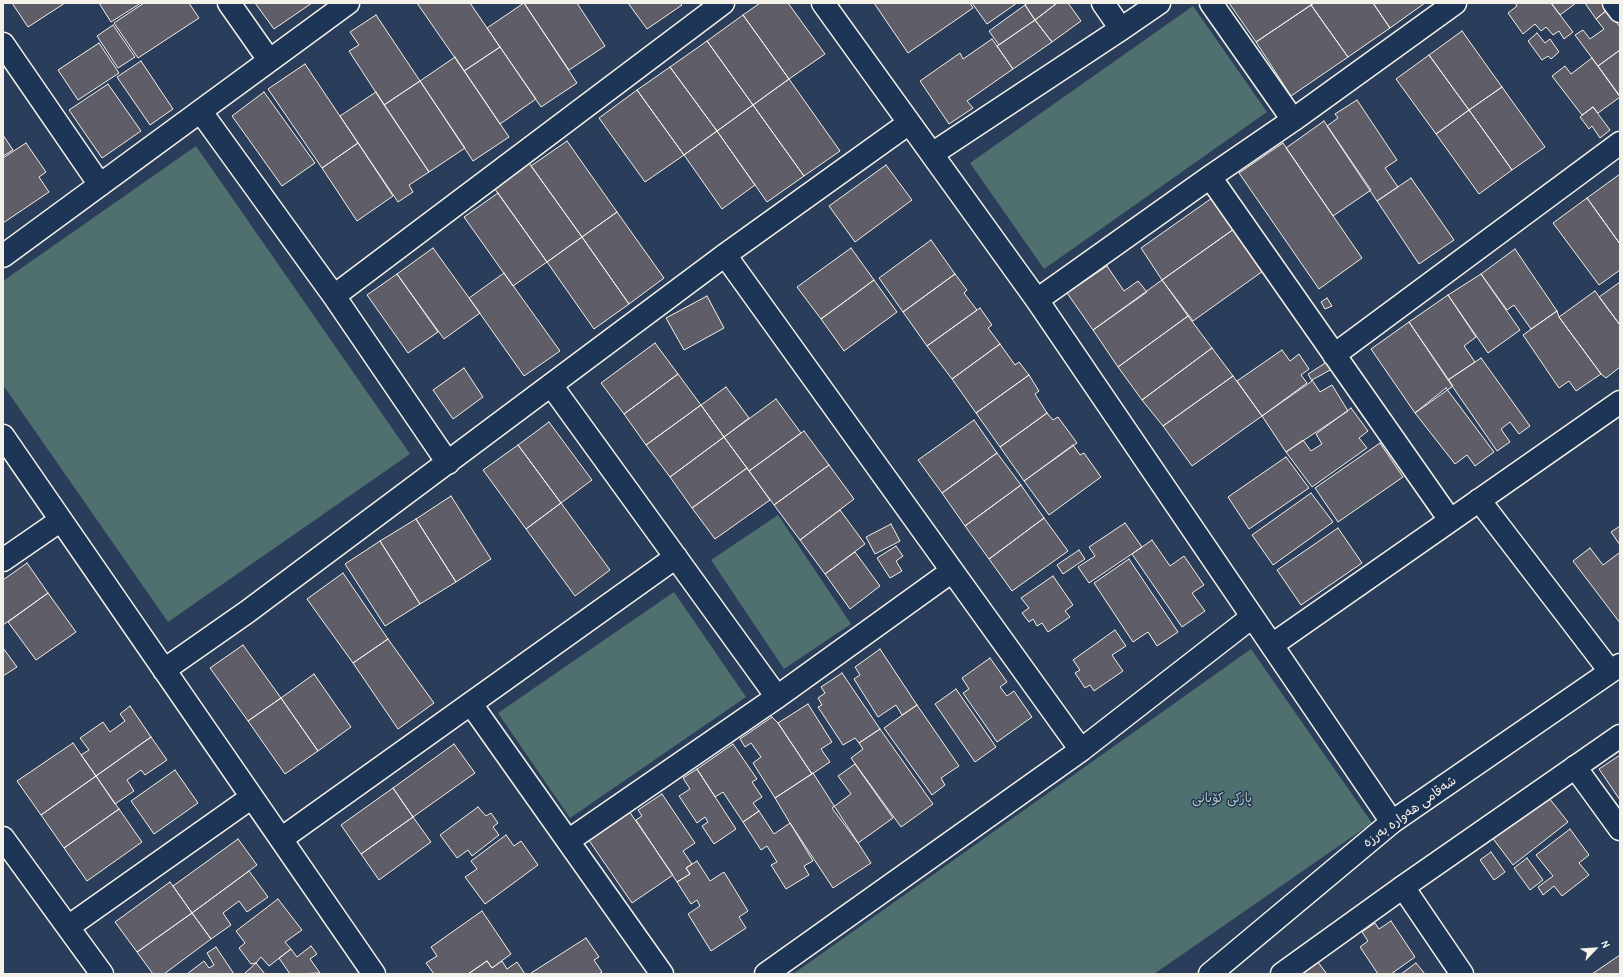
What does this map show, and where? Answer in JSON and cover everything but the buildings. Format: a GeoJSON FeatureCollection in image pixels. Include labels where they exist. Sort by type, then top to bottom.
{"type":"FeatureCollection","features":[{"type":"Feature","properties":{"kind":"street"},"geometry":{"type":"LineString","coordinates":[[229,3],[269,60]]}},
{"type":"Feature","properties":{"kind":"street"},"geometry":{"type":"LineString","coordinates":[[3,256],[348,3]]}},
{"type":"Feature","properties":{"kind":"street"},"geometry":{"type":"LineString","coordinates":[[334,296],[723,3]]}},
{"type":"Feature","properties":{"kind":"street"},"geometry":{"type":"LineString","coordinates":[[823,3],[1037,300],[1392,822]]}},
{"type":"Feature","properties":{"kind":"street"},"geometry":{"type":"LineString","coordinates":[[1103,3],[1121,29]]}},
{"type":"Feature","properties":{"kind":"street"},"geometry":{"type":"LineString","coordinates":[[932,154],[1159,3]]}},
{"type":"Feature","properties":{"kind":"street"},"geometry":{"type":"LineString","coordinates":[[1211,3],[1293,120]]}},
{"type":"Feature","properties":{"kind":"street"},"geometry":{"type":"LineString","coordinates":[[1037,300],[1293,120],[1455,3]]}},
{"type":"Feature","properties":{"kind":"street"},"geometry":{"type":"LineString","coordinates":[[1614,3],[1620,11]]}},
{"type":"Feature","properties":{"kind":"street"},"geometry":{"type":"LineString","coordinates":[[3,44],[100,186]]}},
{"type":"Feature","properties":{"kind":"street"},"geometry":{"type":"LineString","coordinates":[[201,112],[334,296],[448,463]]}},
{"type":"Feature","properties":{"kind":"street"},"geometry":{"type":"LineString","coordinates":[[164,670],[253,608],[725,255],[909,123]]}},
{"type":"Feature","properties":{"kind":"street"},"geometry":{"type":"LineString","coordinates":[[1334,355],[1620,143]]}},
{"type":"Feature","properties":{"kind":"street"},"geometry":{"type":"LineString","coordinates":[[1210,177],[1450,520]]}},
{"type":"Feature","properties":{"kind":"street"},"geometry":{"type":"LineString","coordinates":[[725,255],[1081,750]]}},
{"type":"Feature","properties":{"kind":"street"},"geometry":{"type":"LineString","coordinates":[[551,385],[777,697]]}},
{"type":"Feature","properties":{"kind":"street"},"geometry":{"type":"LineString","coordinates":[[1272,645],[1620,402]]}},
{"type":"Feature","properties":{"kind":"street"},"geometry":{"type":"LineString","coordinates":[[3,436],[374,974]]}},
{"type":"Feature","properties":{"kind":"street"},"geometry":{"type":"LineString","coordinates":[[1479,500],[1615,668]]}},
{"type":"Feature","properties":{"kind":"street"},"geometry":{"type":"LineString","coordinates":[[3,560],[61,520]]}},
{"type":"Feature","properties":{"kind":"street"},"geometry":{"type":"LineString","coordinates":[[281,839],[676,557]]}},
{"type":"Feature","properties":{"kind":"street"},"geometry":{"type":"LineString","coordinates":[[568,841],[777,697],[952,571]]}},
{"type":"Feature","properties":{"kind":"street"},"geometry":{"type":"LineString","coordinates":[[766,974],[1081,750],[1252,617]]}},
{"type":"Feature","properties":{"kind":"street","name":"شەقامی هەوارە بەرزە"},"geometry":{"type":"LineString","coordinates":[[1210,974],[1392,822],[1615,668]]}},
{"type":"Feature","properties":{"kind":"street"},"geometry":{"type":"LineString","coordinates":[[471,704],[662,974]]}},
{"type":"Feature","properties":{"kind":"street"},"geometry":{"type":"LineString","coordinates":[[1282,974],[1403,887],[1620,736]]}},
{"type":"Feature","properties":{"kind":"street"},"geometry":{"type":"LineString","coordinates":[[1575,768],[1620,829]]}},
{"type":"Feature","properties":{"kind":"street"},"geometry":{"type":"LineString","coordinates":[[68,928],[252,797]]}},
{"type":"Feature","properties":{"kind":"street"},"geometry":{"type":"LineString","coordinates":[[3,838],[102,974]]}},
{"type":"Feature","properties":{"kind":"street"},"geometry":{"type":"LineString","coordinates":[[1403,887],[1462,974]]}},
{"type":"Feature","properties":{"kind":"green space"},"geometry":{"type":"Polygon","coordinates":[[[1193,6],[1267,112],[1044,269],[970,163],[1193,6]]]}},
{"type":"Feature","properties":{"kind":"green space"},"geometry":{"type":"Polygon","coordinates":[[[196,146],[410,454],[168,622],[3,385],[3,281],[196,146]]]}},
{"type":"Feature","properties":{"kind":"green space"},"geometry":{"type":"Polygon","coordinates":[[[778,515],[851,624],[784,669],[711,560],[778,515]]]}},
{"type":"Feature","properties":{"kind":"green space"},"geometry":{"type":"Polygon","coordinates":[[[674,592],[746,697],[570,818],[498,713],[674,592]]]}},
{"type":"Feature","properties":{"kind":"green space","name":"پارکی کۆبانی"},"geometry":{"type":"Polygon","coordinates":[[[1251,649],[1372,823],[1154,974],[793,974],[1251,649]]]}}]}
